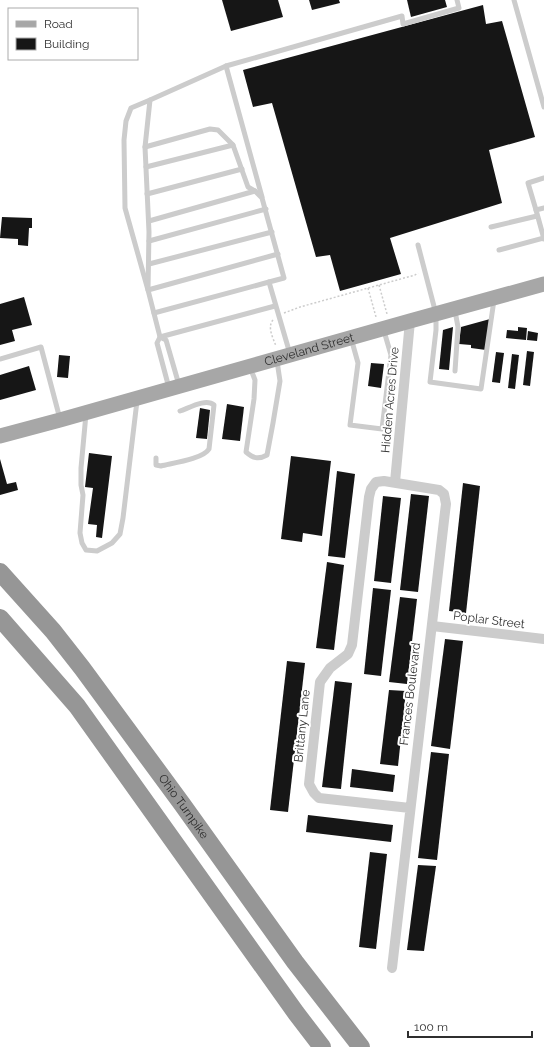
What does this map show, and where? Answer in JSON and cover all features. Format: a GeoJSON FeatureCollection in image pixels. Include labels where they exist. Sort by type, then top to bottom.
{"type":"FeatureCollection","features":[{"type":"Feature","properties":{"kind":"highway","name":"Ohio Turnpike"},"geometry":{"type":"LineString","coordinates":[[0,572],[53,631],[82,668],[295,962],[361,1047]]}},
{"type":"Feature","properties":{"kind":"highway"},"geometry":{"type":"LineString","coordinates":[[0,618],[77,706],[277,988],[322,1047]]}},
{"type":"Feature","properties":{"kind":"main road","name":"Cleveland Street"},"geometry":{"type":"LineString","coordinates":[[0,436],[250,366],[281,353],[351,337],[382,320],[410,321],[544,284]]}},
{"type":"Feature","properties":{"kind":"street","name":"Hidden Acres Drive"},"geometry":{"type":"LineString","coordinates":[[395,482],[410,321]]}},
{"type":"Feature","properties":{"kind":"street","name":"Frances Boulevard"},"geometry":{"type":"LineString","coordinates":[[376,482],[395,482],[439,490],[444,494],[445,498],[432,626],[392,968]]}},
{"type":"Feature","properties":{"kind":"street","name":"Brittany Lane"},"geometry":{"type":"LineString","coordinates":[[376,482],[371,489],[369,497],[354,638],[348,654],[324,674],[320,682],[308,784],[319,798],[410,808]]}},
{"type":"Feature","properties":{"kind":"street","name":"Poplar Street"},"geometry":{"type":"LineString","coordinates":[[432,626],[544,639]]}},
{"type":"Feature","properties":{"kind":"lane"},"geometry":{"type":"LineString","coordinates":[[174,387],[157,343],[160,337],[125,208],[124,147],[126,121],[131,108],[226,66],[402,16],[404,24],[459,8],[457,0]]}},
{"type":"Feature","properties":{"kind":"lane"},"geometry":{"type":"LineString","coordinates":[[514,0],[544,106]]}},
{"type":"Feature","properties":{"kind":"lane"},"geometry":{"type":"LineString","coordinates":[[154,313],[284,278],[226,66]]}},
{"type":"Feature","properties":{"kind":"lane"},"geometry":{"type":"LineString","coordinates":[[148,290],[149,221],[145,146],[150,100]]}},
{"type":"Feature","properties":{"kind":"lane"},"geometry":{"type":"LineString","coordinates":[[145,146],[210,129],[218,130],[233,145],[248,187],[262,198]]}},
{"type":"Feature","properties":{"kind":"lane"},"geometry":{"type":"LineString","coordinates":[[146,167],[233,145]]}},
{"type":"Feature","properties":{"kind":"lane"},"geometry":{"type":"LineString","coordinates":[[147,194],[242,168]]}},
{"type":"Feature","properties":{"kind":"lane"},"geometry":{"type":"LineString","coordinates":[[499,250],[544,238],[528,183],[544,178]]}},
{"type":"Feature","properties":{"kind":"lane"},"geometry":{"type":"LineString","coordinates":[[149,221],[255,191]]}},
{"type":"Feature","properties":{"kind":"lane"},"geometry":{"type":"LineString","coordinates":[[491,227],[536,213],[544,208]]}},
{"type":"Feature","properties":{"kind":"lane"},"geometry":{"type":"LineString","coordinates":[[149,241],[266,209]]}},
{"type":"Feature","properties":{"kind":"lane"},"geometry":{"type":"LineString","coordinates":[[149,264],[272,232]]}},
{"type":"Feature","properties":{"kind":"lane"},"geometry":{"type":"LineString","coordinates":[[418,245],[436,314],[436,330],[430,382],[481,389],[495,298]]}},
{"type":"Feature","properties":{"kind":"lane"},"geometry":{"type":"LineString","coordinates":[[148,290],[278,254]]}},
{"type":"Feature","properties":{"kind":"lane"},"geometry":{"type":"LineString","coordinates":[[250,366],[255,380],[249,439],[246,452],[253,458],[262,458],[267,455],[274,423],[280,381],[281,353],[275,306],[269,282]]}},
{"type":"Feature","properties":{"kind":"lane"},"geometry":{"type":"LineString","coordinates":[[160,337],[275,306]]}},
{"type":"Feature","properties":{"kind":"lane"},"geometry":{"type":"LineString","coordinates":[[454,308],[458,327],[456,371]]}},
{"type":"Feature","properties":{"kind":"lane"},"geometry":{"type":"LineString","coordinates":[[351,337],[358,363],[350,425],[382,429],[392,355],[382,320]]}},
{"type":"Feature","properties":{"kind":"lane"},"geometry":{"type":"LineString","coordinates":[[160,337],[166,340],[174,387]]}},
{"type":"Feature","properties":{"kind":"lane"},"geometry":{"type":"LineString","coordinates":[[0,359],[41,347],[73,416],[83,495],[80,533],[82,543],[86,550],[97,551],[112,543],[120,534],[137,398]]}},
{"type":"Feature","properties":{"kind":"lane"},"geometry":{"type":"LineString","coordinates":[[156,458],[156,465],[161,466],[201,456],[209,449],[214,406],[210,403],[204,403],[180,411]]}},
{"type":"Feature","properties":{"kind":"path"},"geometry":{"type":"LineString","coordinates":[[282,314],[300,307],[418,273]]}},
{"type":"Feature","properties":{"kind":"path"},"geometry":{"type":"LineString","coordinates":[[378,285],[382,320]]}},
{"type":"Feature","properties":{"kind":"path"},"geometry":{"type":"LineString","coordinates":[[368,288],[382,320]]}},
{"type":"Feature","properties":{"kind":"path"},"geometry":{"type":"LineString","coordinates":[[274,318],[271,321],[270,327],[281,353]]}},
{"type":"Feature","properties":{"kind":"building"},"geometry":{"type":"Polygon","coordinates":[[[222,0],[278,0],[283,17],[231,31],[222,0]]]}},
{"type":"Feature","properties":{"kind":"building"},"geometry":{"type":"Polygon","coordinates":[[[309,0],[339,0],[340,3],[312,10],[309,0]]]}},
{"type":"Feature","properties":{"kind":"building"},"geometry":{"type":"Polygon","coordinates":[[[407,0],[445,0],[447,7],[411,17],[407,0]]]}},
{"type":"Feature","properties":{"kind":"building"},"geometry":{"type":"Polygon","coordinates":[[[483,5],[486,24],[502,21],[535,137],[489,150],[502,203],[390,238],[401,274],[340,291],[330,255],[316,257],[272,103],[253,107],[243,70],[483,5]]]}},
{"type":"Feature","properties":{"kind":"building"},"geometry":{"type":"Polygon","coordinates":[[[2,217],[32,218],[32,228],[29,228],[28,246],[18,245],[18,239],[0,238],[2,217]]]}},
{"type":"Feature","properties":{"kind":"building"},"geometry":{"type":"Polygon","coordinates":[[[24,297],[32,325],[12,330],[15,341],[0,345],[0,304],[24,297]]]}},
{"type":"Feature","properties":{"kind":"building"},"geometry":{"type":"Polygon","coordinates":[[[490,319],[486,350],[471,348],[471,345],[459,344],[461,327],[490,319]]]}},
{"type":"Feature","properties":{"kind":"building"},"geometry":{"type":"Polygon","coordinates":[[[453,327],[449,370],[439,369],[443,330],[453,327]]]}},
{"type":"Feature","properties":{"kind":"building"},"geometry":{"type":"Polygon","coordinates":[[[518,327],[527,328],[526,340],[506,338],[507,330],[518,331],[518,327]]]}},
{"type":"Feature","properties":{"kind":"building"},"geometry":{"type":"Polygon","coordinates":[[[528,331],[538,333],[537,341],[527,340],[528,331]]]}},
{"type":"Feature","properties":{"kind":"building"},"geometry":{"type":"Polygon","coordinates":[[[527,351],[534,352],[530,386],[523,385],[527,351]]]}},
{"type":"Feature","properties":{"kind":"building"},"geometry":{"type":"Polygon","coordinates":[[[496,352],[504,353],[500,383],[492,382],[496,352]]]}},
{"type":"Feature","properties":{"kind":"building"},"geometry":{"type":"Polygon","coordinates":[[[512,354],[519,355],[515,389],[508,388],[512,354]]]}},
{"type":"Feature","properties":{"kind":"building"},"geometry":{"type":"Polygon","coordinates":[[[59,355],[70,356],[68,378],[57,377],[59,355]]]}},
{"type":"Feature","properties":{"kind":"building"},"geometry":{"type":"Polygon","coordinates":[[[371,363],[384,364],[381,388],[368,386],[371,363]]]}},
{"type":"Feature","properties":{"kind":"building"},"geometry":{"type":"Polygon","coordinates":[[[29,366],[36,390],[0,400],[0,375],[29,366]]]}},
{"type":"Feature","properties":{"kind":"building"},"geometry":{"type":"Polygon","coordinates":[[[227,404],[244,407],[240,441],[222,439],[227,404]]]}},
{"type":"Feature","properties":{"kind":"building"},"geometry":{"type":"Polygon","coordinates":[[[200,408],[210,410],[207,439],[196,438],[200,408]]]}},
{"type":"Feature","properties":{"kind":"building"},"geometry":{"type":"Polygon","coordinates":[[[89,453],[112,456],[102,538],[96,537],[97,525],[88,524],[93,488],[85,487],[89,453]]]}},
{"type":"Feature","properties":{"kind":"building"},"geometry":{"type":"Polygon","coordinates":[[[291,456],[331,461],[322,536],[303,533],[302,542],[281,539],[291,456]]]}},
{"type":"Feature","properties":{"kind":"building"},"geometry":{"type":"Polygon","coordinates":[[[0,459],[7,484],[16,482],[18,490],[0,495],[0,459]]]}},
{"type":"Feature","properties":{"kind":"building"},"geometry":{"type":"Polygon","coordinates":[[[337,471],[355,474],[345,558],[328,556],[337,471]]]}},
{"type":"Feature","properties":{"kind":"building"},"geometry":{"type":"Polygon","coordinates":[[[463,483],[480,486],[466,613],[449,611],[463,483]]]}},
{"type":"Feature","properties":{"kind":"building"},"geometry":{"type":"Polygon","coordinates":[[[411,494],[429,496],[418,592],[400,590],[411,494]]]}},
{"type":"Feature","properties":{"kind":"building"},"geometry":{"type":"Polygon","coordinates":[[[383,496],[401,498],[391,583],[374,581],[383,496]]]}},
{"type":"Feature","properties":{"kind":"building"},"geometry":{"type":"Polygon","coordinates":[[[327,562],[344,565],[334,650],[316,648],[327,562]]]}},
{"type":"Feature","properties":{"kind":"building"},"geometry":{"type":"Polygon","coordinates":[[[373,588],[391,590],[381,676],[364,674],[373,588]]]}},
{"type":"Feature","properties":{"kind":"building"},"geometry":{"type":"Polygon","coordinates":[[[400,597],[417,599],[407,684],[389,682],[400,597]]]}},
{"type":"Feature","properties":{"kind":"building"},"geometry":{"type":"Polygon","coordinates":[[[445,639],[463,641],[450,749],[431,746],[445,639]]]}},
{"type":"Feature","properties":{"kind":"building"},"geometry":{"type":"Polygon","coordinates":[[[287,661],[305,663],[288,812],[270,810],[287,661]]]}},
{"type":"Feature","properties":{"kind":"building"},"geometry":{"type":"Polygon","coordinates":[[[335,681],[352,683],[341,789],[322,787],[335,681]]]}},
{"type":"Feature","properties":{"kind":"building"},"geometry":{"type":"Polygon","coordinates":[[[389,690],[406,691],[398,766],[380,764],[389,690]]]}},
{"type":"Feature","properties":{"kind":"building"},"geometry":{"type":"Polygon","coordinates":[[[431,752],[449,754],[437,860],[418,858],[431,752]]]}},
{"type":"Feature","properties":{"kind":"building"},"geometry":{"type":"Polygon","coordinates":[[[352,769],[395,775],[393,792],[350,787],[352,769]]]}},
{"type":"Feature","properties":{"kind":"building"},"geometry":{"type":"Polygon","coordinates":[[[308,815],[393,825],[391,842],[306,832],[308,815]]]}},
{"type":"Feature","properties":{"kind":"building"},"geometry":{"type":"Polygon","coordinates":[[[370,852],[387,854],[376,949],[359,947],[370,852]]]}},
{"type":"Feature","properties":{"kind":"building"},"geometry":{"type":"Polygon","coordinates":[[[418,865],[436,866],[424,951],[407,950],[418,865]]]}}]}
